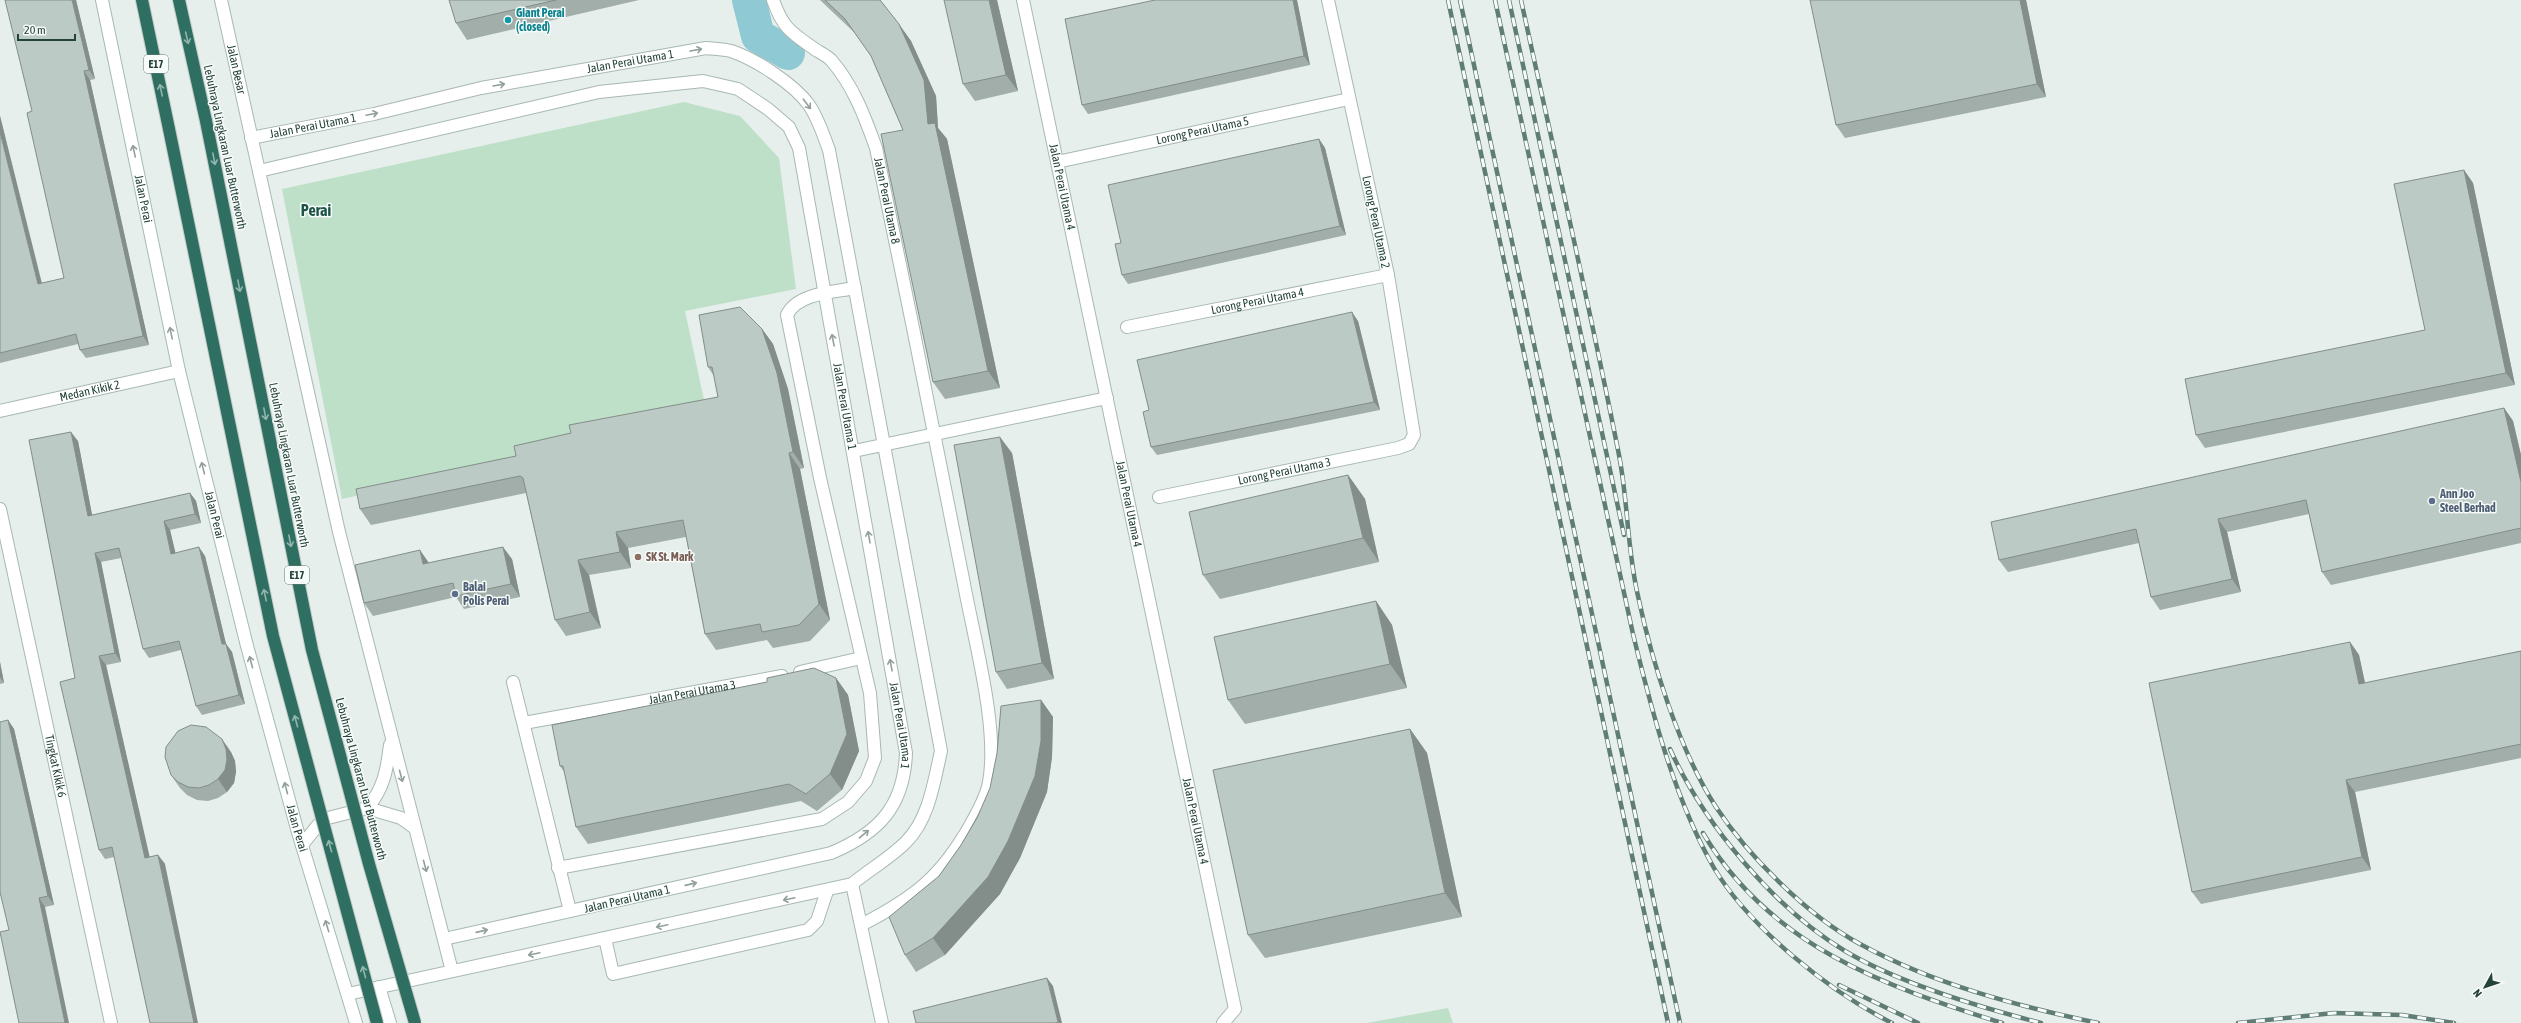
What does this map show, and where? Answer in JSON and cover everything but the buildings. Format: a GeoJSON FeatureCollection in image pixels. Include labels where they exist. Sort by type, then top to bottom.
{"type":"FeatureCollection","features":[{"type":"Feature","properties":{"kind":"highway","name":"E17"},"geometry":{"type":"LineString","coordinates":[[142,0],[170,129],[273,636],[377,1023]]}},
{"type":"Feature","properties":{"kind":"highway","name":"Lebuhraya Lingkaran Luar Butterworth"},"geometry":{"type":"LineString","coordinates":[[179,0],[206,121],[312,650],[369,864],[415,1023]]}},
{"type":"Feature","properties":{"kind":"street","name":"Jalan Perai"},"geometry":{"type":"LineString","coordinates":[[102,0],[179,371],[247,646],[302,846],[356,1023]]}},
{"type":"Feature","properties":{"kind":"street","name":"Jalan Besar"},"geometry":{"type":"LineString","coordinates":[[221,0],[339,532],[452,971]]}},
{"type":"Feature","properties":{"kind":"street","name":"Jalan Perai Utama 8"},"geometry":{"type":"LineString","coordinates":[[773,0],[779,16],[788,30],[830,60],[852,91],[865,117],[876,148],[935,435]]}},
{"type":"Feature","properties":{"kind":"street","name":"Jalan Perai Utama 4"},"geometry":{"type":"LineString","coordinates":[[1025,0],[1057,162],[1235,1009],[1223,1023]]}},
{"type":"Feature","properties":{"kind":"street","name":"Lorong Perai Utama 2"},"geometry":{"type":"LineString","coordinates":[[1328,0],[1388,274],[1414,435],[1409,444]]}},
{"type":"Feature","properties":{"kind":"street","name":"Jalan Perai Utama 1"},"geometry":{"type":"LineString","coordinates":[[251,138],[374,114],[481,88],[706,48],[729,51],[750,59],[796,91],[809,105],[819,123],[829,150],[941,751],[930,797],[921,821],[906,842],[852,884],[827,891],[348,994]]}},
{"type":"Feature","properties":{"kind":"street","name":"Jalan Perai Utama 1"},"geometry":{"type":"LineString","coordinates":[[259,170],[599,92],[703,81],[738,89],[768,109],[789,128],[799,148],[824,294],[854,450],[906,753],[905,776],[898,800],[886,817],[852,844],[831,853],[444,939]]}},
{"type":"Feature","properties":{"kind":"street","name":"Lorong Perai Utama 5"},"geometry":{"type":"LineString","coordinates":[[1057,162],[1349,99]]}},
{"type":"Feature","properties":{"kind":"street","name":"Lorong Perai Utama 4"},"geometry":{"type":"LineString","coordinates":[[1127,328],[1388,274]]}},
{"type":"Feature","properties":{"kind":"street","name":"Jalan Perai Utama 1"},"geometry":{"type":"LineString","coordinates":[[558,868],[822,819],[848,802],[866,781],[875,758],[870,693],[860,658],[787,315],[791,307],[799,301],[855,288]]}},
{"type":"Feature","properties":{"kind":"street","name":"Medan Kikik 2"},"geometry":{"type":"LineString","coordinates":[[0,411],[179,371]]}},
{"type":"Feature","properties":{"kind":"street"},"geometry":{"type":"LineString","coordinates":[[854,450],[935,435],[1107,398]]}},
{"type":"Feature","properties":{"kind":"street"},"geometry":{"type":"LineString","coordinates":[[861,925],[899,906],[927,884],[959,846],[979,810],[989,782],[990,746],[986,698],[935,435]]}},
{"type":"Feature","properties":{"kind":"street","name":"Lorong Perai Utama 3"},"geometry":{"type":"LineString","coordinates":[[1159,496],[1409,444]]}},
{"type":"Feature","properties":{"kind":"street","name":"Tingkat Kikik 6"},"geometry":{"type":"LineString","coordinates":[[0,509],[111,1023]]}},
{"type":"Feature","properties":{"kind":"street","name":"Jalan Perai Utama 3"},"geometry":{"type":"LineString","coordinates":[[524,724],[773,678],[860,658]]}},
{"type":"Feature","properties":{"kind":"street"},"geometry":{"type":"LineString","coordinates":[[513,682],[570,912]]}},
{"type":"Feature","properties":{"kind":"street"},"geometry":{"type":"LineString","coordinates":[[367,808],[377,797],[383,783],[391,738]]}},
{"type":"Feature","properties":{"kind":"street"},"geometry":{"type":"LineString","coordinates":[[302,846],[318,824],[328,818],[367,808],[401,818],[415,828]]}},
{"type":"Feature","properties":{"kind":"street"},"geometry":{"type":"LineString","coordinates":[[852,884],[882,1023]]}},
{"type":"Feature","properties":{"kind":"street"},"geometry":{"type":"LineString","coordinates":[[605,938],[613,974],[808,930],[818,921],[827,891]]}},
{"type":"Feature","properties":{"kind":"street"},"geometry":{"type":"LineString","coordinates":[[379,987],[390,1023]]}},
{"type":"Feature","properties":{"kind":"green space"},"geometry":{"type":"Polygon","coordinates":[[[684,102],[740,116],[779,158],[796,289],[685,311],[707,414],[516,461],[342,499],[282,189],[684,102]]]}},
{"type":"Feature","properties":{"kind":"green space"},"geometry":{"type":"Polygon","coordinates":[[[1448,1008],[1453,1023],[1367,1023],[1448,1008]]]}},
{"type":"Feature","properties":{"kind":"waterway"},"geometry":{"type":"LineString","coordinates":[[749,0],[758,36],[788,53]]}},
{"type":"Feature","properties":{"kind":"railway"},"geometry":{"type":"LineString","coordinates":[[1448,0],[1668,1023]]}},
{"type":"Feature","properties":{"kind":"railway"},"geometry":{"type":"LineString","coordinates":[[1460,0],[1680,1023]]}},
{"type":"Feature","properties":{"kind":"railway"},"geometry":{"type":"LineString","coordinates":[[1495,0],[1633,634],[1656,724],[1687,813],[1714,868],[1729,891],[1748,913],[1793,956],[1818,976],[1868,1010],[1892,1023]]}},
{"type":"Feature","properties":{"kind":"railway"},"geometry":{"type":"LineString","coordinates":[[1509,0],[1624,535]]}},
{"type":"Feature","properties":{"kind":"railway"},"geometry":{"type":"LineString","coordinates":[[1521,0],[1608,398],[1622,472],[1634,578],[1644,622],[1668,705],[1690,759],[1703,784],[1729,826],[1762,864],[1800,901],[1840,932],[1888,958],[1946,982],[2006,1001],[2098,1023]]}},
{"type":"Feature","properties":{"kind":"railway"},"geometry":{"type":"LineString","coordinates":[[1670,749],[1684,777],[1722,835],[1767,888],[1792,912],[1818,933],[1845,951],[1890,974],[1966,1002],[2041,1023]]}},
{"type":"Feature","properties":{"kind":"railway"},"geometry":{"type":"LineString","coordinates":[[1703,833],[1730,872],[1761,905],[1796,933],[1833,956],[1873,976],[1915,994],[2002,1023]]}},
{"type":"Feature","properties":{"kind":"railway"},"geometry":{"type":"LineString","coordinates":[[1839,985],[1918,1023]]}},
{"type":"Feature","properties":{"kind":"railway"},"geometry":{"type":"LineString","coordinates":[[2238,1023],[2334,1013],[2402,1015],[2454,1023]]}},
{"type":"Feature","properties":{"kind":"place","name":"Giant Perai (closed)"},"geometry":{"type":"Point","coordinates":[508,20]}},
{"type":"Feature","properties":{"kind":"place","name":"Ann Joo Steel Berhad"},"geometry":{"type":"Point","coordinates":[2432,501]}},
{"type":"Feature","properties":{"kind":"place","name":"SK St. Mark"},"geometry":{"type":"Point","coordinates":[638,557]}},
{"type":"Feature","properties":{"kind":"place","name":"Balai Polis Perai"},"geometry":{"type":"Point","coordinates":[455,594]}},
{"type":"Feature","properties":{"kind":"district","name":"Perai"},"geometry":{"type":"Point","coordinates":[316,210]}}]}
